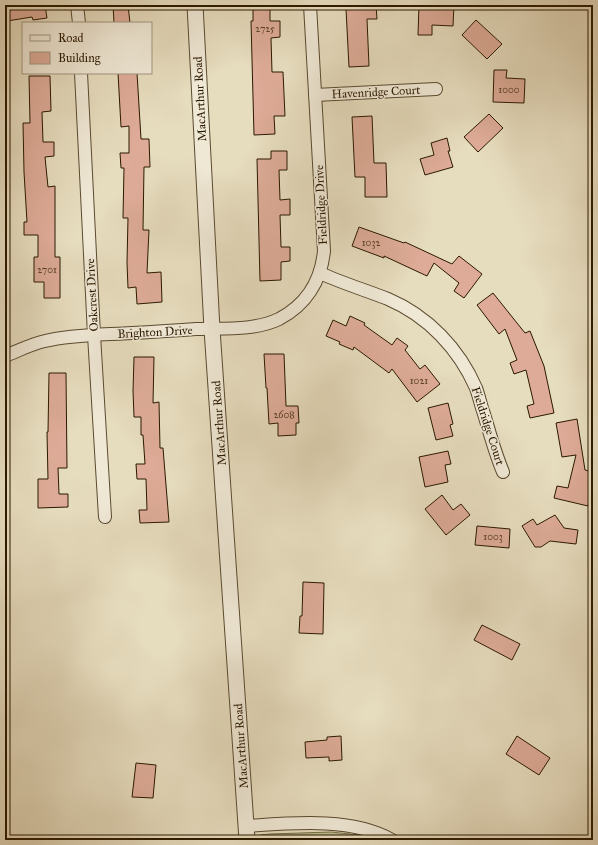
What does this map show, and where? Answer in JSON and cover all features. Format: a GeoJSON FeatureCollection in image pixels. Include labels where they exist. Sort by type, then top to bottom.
{"type":"FeatureCollection","features":[{"type":"Feature","properties":{"kind":"street"},"geometry":{"type":"LineString","coordinates":[[77,5],[79,22]]}},
{"type":"Feature","properties":{"kind":"street","name":"MacArthur Road"},"geometry":{"type":"LineString","coordinates":[[195,5],[212,329],[247,833]]}},
{"type":"Feature","properties":{"kind":"street","name":"Fieldridge Drive"},"geometry":{"type":"LineString","coordinates":[[212,329],[227,329],[261,325],[280,319],[304,301],[316,283],[320,273],[324,251],[310,5]]}},
{"type":"Feature","properties":{"kind":"street","name":"Oakcrest Drive"},"geometry":{"type":"LineString","coordinates":[[81,74],[105,517]]}},
{"type":"Feature","properties":{"kind":"street","name":"Havenridge Court"},"geometry":{"type":"LineString","coordinates":[[315,95],[436,89]]}},
{"type":"Feature","properties":{"kind":"street","name":"Fieldridge Court"},"geometry":{"type":"LineString","coordinates":[[320,273],[389,300],[410,311],[432,326],[451,347],[469,373],[477,389],[497,458],[503,472]]}},
{"type":"Feature","properties":{"kind":"street","name":"Brighton Drive"},"geometry":{"type":"LineString","coordinates":[[5,356],[44,341],[73,336],[212,329]]}},
{"type":"Feature","properties":{"kind":"street"},"geometry":{"type":"LineString","coordinates":[[247,833],[306,824],[343,825],[371,830],[392,840]]}},
{"type":"Feature","properties":{"kind":"green space"},"geometry":{"type":"Polygon","coordinates":[[[331,832],[359,835],[374,840],[256,840],[260,835],[331,832]]]}},
{"type":"Feature","properties":{"kind":"building"},"geometry":{"type":"Polygon","coordinates":[[[10,5],[45,5],[47,18],[33,20],[32,17],[7,21],[5,11],[11,10],[10,5]]]}},
{"type":"Feature","properties":{"kind":"building"},"geometry":{"type":"Polygon","coordinates":[[[113,5],[128,5],[130,22],[114,22],[113,5]]]}},
{"type":"Feature","properties":{"kind":"building"},"geometry":{"type":"Polygon","coordinates":[[[355,5],[376,5],[377,19],[367,19],[369,66],[349,67],[346,9],[355,8],[355,5]]]}},
{"type":"Feature","properties":{"kind":"building"},"geometry":{"type":"Polygon","coordinates":[[[419,5],[454,5],[453,26],[432,25],[432,35],[418,35],[419,5]]]}},
{"type":"Feature","properties":{"kind":"building"},"geometry":{"type":"Polygon","coordinates":[[[270,7],[270,21],[280,21],[280,37],[271,38],[272,72],[283,72],[285,116],[274,116],[275,134],[254,135],[251,21],[253,21],[253,8],[270,7]]]}},
{"type":"Feature","properties":{"kind":"building"},"geometry":{"type":"Polygon","coordinates":[[[476,20],[502,44],[487,59],[462,35],[476,20]]]}},
{"type":"Feature","properties":{"kind":"building"},"geometry":{"type":"Polygon","coordinates":[[[494,70],[507,70],[506,78],[525,79],[524,103],[493,102],[494,70]]]}},
{"type":"Feature","properties":{"kind":"building"},"geometry":{"type":"Polygon","coordinates":[[[118,74],[137,74],[141,139],[149,139],[150,167],[144,167],[143,230],[149,230],[147,273],[161,272],[162,302],[137,304],[136,287],[128,288],[128,218],[123,218],[124,168],[121,168],[120,153],[129,153],[129,126],[121,127],[118,74]]]}},
{"type":"Feature","properties":{"kind":"building"},"geometry":{"type":"Polygon","coordinates":[[[29,76],[50,76],[51,111],[42,112],[43,142],[54,142],[54,156],[45,157],[48,187],[55,186],[55,257],[60,257],[60,298],[44,298],[44,282],[34,282],[34,257],[38,257],[38,235],[24,235],[24,222],[27,222],[23,123],[30,123],[29,76]]]}},
{"type":"Feature","properties":{"kind":"building"},"geometry":{"type":"Polygon","coordinates":[[[489,114],[503,128],[478,152],[464,137],[489,114]]]}},
{"type":"Feature","properties":{"kind":"building"},"geometry":{"type":"Polygon","coordinates":[[[372,116],[374,163],[386,163],[387,197],[365,197],[365,177],[355,177],[352,117],[372,116]]]}},
{"type":"Feature","properties":{"kind":"building"},"geometry":{"type":"Polygon","coordinates":[[[447,138],[450,151],[448,151],[453,167],[425,175],[420,159],[434,155],[431,143],[447,138]]]}},
{"type":"Feature","properties":{"kind":"building"},"geometry":{"type":"Polygon","coordinates":[[[271,151],[287,151],[287,170],[279,170],[280,200],[290,199],[290,215],[280,215],[281,247],[290,247],[290,261],[281,262],[281,280],[260,281],[257,159],[271,159],[271,151]]]}},
{"type":"Feature","properties":{"kind":"building"},"geometry":{"type":"Polygon","coordinates":[[[359,227],[404,243],[405,242],[452,264],[459,256],[482,274],[464,298],[454,291],[459,283],[434,263],[427,276],[384,256],[384,258],[352,246],[359,227]]]}},
{"type":"Feature","properties":{"kind":"building"},"geometry":{"type":"Polygon","coordinates":[[[493,293],[525,333],[530,331],[544,366],[554,413],[530,418],[527,406],[534,404],[526,370],[514,374],[510,363],[517,360],[505,329],[499,334],[477,305],[493,293]]]}},
{"type":"Feature","properties":{"kind":"building"},"geometry":{"type":"Polygon","coordinates":[[[350,316],[365,323],[364,325],[392,345],[397,338],[408,346],[405,350],[420,369],[425,365],[440,384],[417,402],[392,369],[389,373],[354,347],[353,350],[326,336],[333,320],[346,326],[350,316]]]}},
{"type":"Feature","properties":{"kind":"building"},"geometry":{"type":"Polygon","coordinates":[[[264,354],[284,354],[286,406],[298,406],[299,423],[296,423],[296,435],[278,436],[278,423],[269,424],[264,354]]]}},
{"type":"Feature","properties":{"kind":"building"},"geometry":{"type":"Polygon","coordinates":[[[134,357],[154,357],[153,403],[159,402],[160,448],[163,448],[169,522],[140,523],[139,510],[147,510],[146,479],[137,479],[136,464],[145,464],[143,435],[141,435],[141,417],[134,417],[134,357]]]}},
{"type":"Feature","properties":{"kind":"building"},"geometry":{"type":"Polygon","coordinates":[[[49,373],[66,373],[67,468],[58,468],[59,494],[68,494],[68,507],[38,508],[38,479],[48,479],[47,432],[49,373]]]}},
{"type":"Feature","properties":{"kind":"building"},"geometry":{"type":"Polygon","coordinates":[[[448,403],[453,424],[450,425],[453,436],[436,440],[428,408],[448,403]]]}},
{"type":"Feature","properties":{"kind":"building"},"geometry":{"type":"Polygon","coordinates":[[[577,419],[585,470],[593,472],[593,482],[588,506],[554,498],[557,486],[568,488],[576,455],[562,457],[556,423],[577,419]]]}},
{"type":"Feature","properties":{"kind":"building"},"geometry":{"type":"Polygon","coordinates":[[[448,451],[451,464],[445,465],[448,482],[425,487],[419,457],[448,451]]]}},
{"type":"Feature","properties":{"kind":"building"},"geometry":{"type":"Polygon","coordinates":[[[442,495],[453,510],[461,504],[470,515],[446,535],[425,509],[442,495]]]}},
{"type":"Feature","properties":{"kind":"building"},"geometry":{"type":"Polygon","coordinates":[[[555,515],[564,528],[578,530],[576,544],[550,541],[541,547],[535,547],[522,526],[533,519],[537,525],[555,515]]]}},
{"type":"Feature","properties":{"kind":"building"},"geometry":{"type":"Polygon","coordinates":[[[477,526],[510,529],[509,548],[475,545],[477,526]]]}},
{"type":"Feature","properties":{"kind":"building"},"geometry":{"type":"Polygon","coordinates":[[[303,582],[324,583],[323,634],[299,633],[300,616],[302,616],[303,582]]]}},
{"type":"Feature","properties":{"kind":"building"},"geometry":{"type":"Polygon","coordinates":[[[482,625],[520,644],[512,660],[474,640],[482,625]]]}},
{"type":"Feature","properties":{"kind":"building"},"geometry":{"type":"Polygon","coordinates":[[[341,736],[342,760],[329,761],[329,757],[306,758],[305,742],[327,740],[327,737],[341,736]]]}},
{"type":"Feature","properties":{"kind":"building"},"geometry":{"type":"Polygon","coordinates":[[[517,736],[550,758],[539,775],[506,754],[517,736]]]}},
{"type":"Feature","properties":{"kind":"building"},"geometry":{"type":"Polygon","coordinates":[[[136,763],[156,765],[153,798],[132,797],[136,763]]]}}]}
